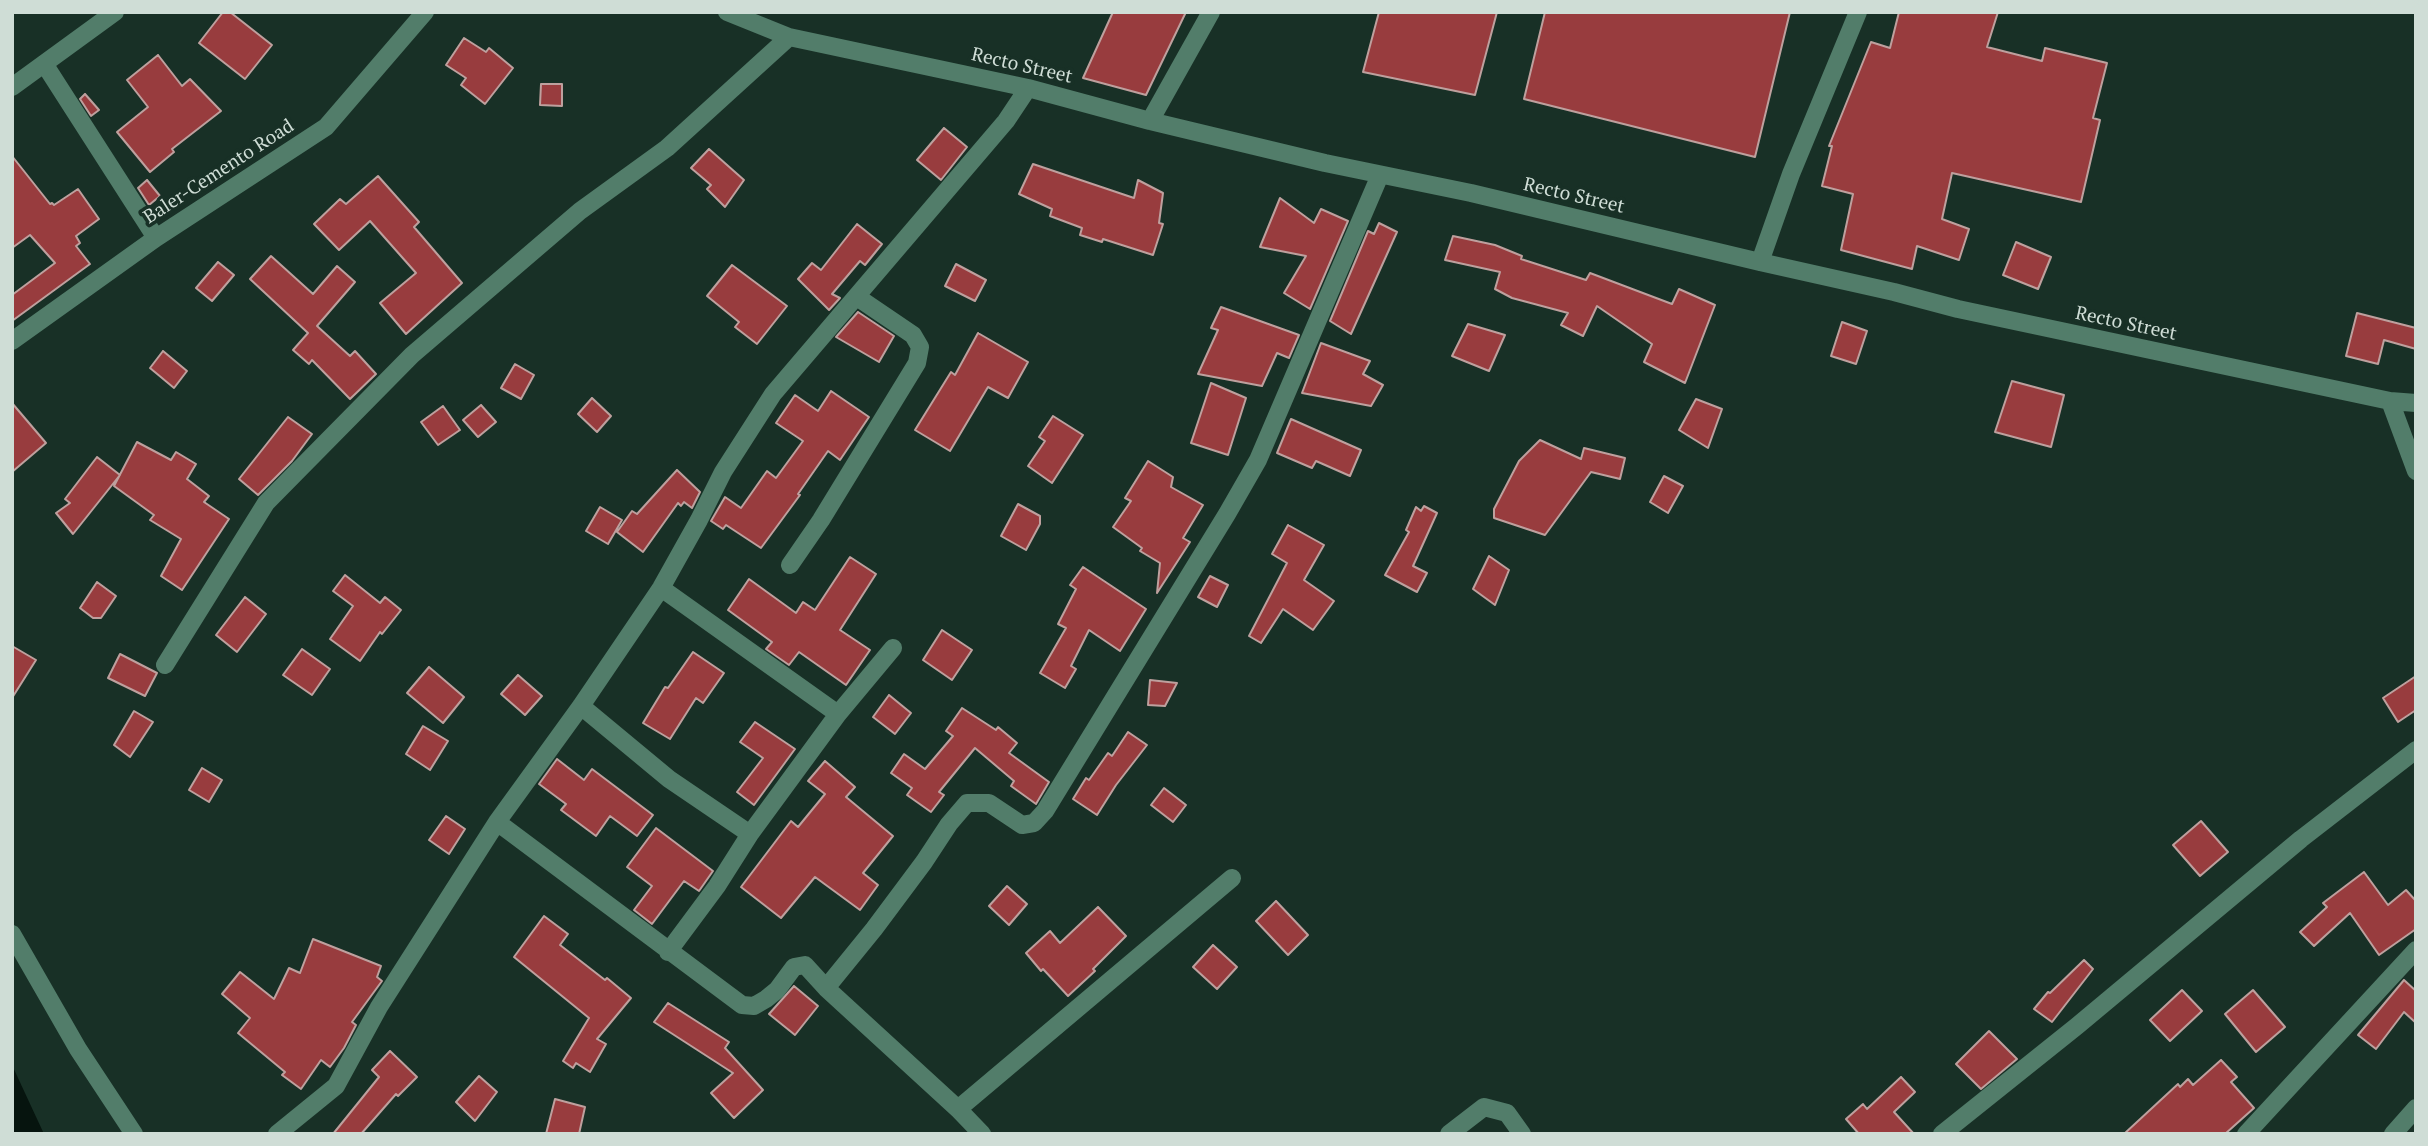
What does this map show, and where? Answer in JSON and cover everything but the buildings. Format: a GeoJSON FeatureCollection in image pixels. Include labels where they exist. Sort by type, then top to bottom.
{"type":"FeatureCollection","features":[{"type":"Feature","properties":{"kind":"street"},"geometry":{"type":"LineString","coordinates":[[12,87],[115,12]]}},
{"type":"Feature","properties":{"kind":"street","name":"Baler-Cemento Road"},"geometry":{"type":"LineString","coordinates":[[12,341],[156,238],[326,127],[425,12]]}},
{"type":"Feature","properties":{"kind":"street","name":"Recto Street"},"geometry":{"type":"LineString","coordinates":[[727,12],[789,37],[1028,88],[1150,121],[1380,175],[1471,193],[1958,309],[2390,401],[2416,403]]}},
{"type":"Feature","properties":{"kind":"street"},"geometry":{"type":"LineString","coordinates":[[1150,121],[1211,12]]}},
{"type":"Feature","properties":{"kind":"street"},"geometry":{"type":"LineString","coordinates":[[1760,262],[1791,174],[1858,12]]}},
{"type":"Feature","properties":{"kind":"street"},"geometry":{"type":"LineString","coordinates":[[165,665],[267,503],[412,355],[580,211],[667,148],[789,37]]}},
{"type":"Feature","properties":{"kind":"street"},"geometry":{"type":"LineString","coordinates":[[45,65],[156,238]]}},
{"type":"Feature","properties":{"kind":"street"},"geometry":{"type":"LineString","coordinates":[[276,1134],[335,1086],[379,1007],[496,822],[581,706],[661,588],[723,472],[773,394],[1006,121],[1028,88]]}},
{"type":"Feature","properties":{"kind":"street"},"geometry":{"type":"LineString","coordinates":[[826,988],[874,929],[967,803],[989,803],[1022,825],[1034,824],[1045,811],[1258,460],[1380,175]]}},
{"type":"Feature","properties":{"kind":"street"},"geometry":{"type":"LineString","coordinates":[[790,565],[821,520],[917,363],[920,346],[913,335],[857,297]]}},
{"type":"Feature","properties":{"kind":"street"},"geometry":{"type":"LineString","coordinates":[[2390,401],[2416,471]]}},
{"type":"Feature","properties":{"kind":"street"},"geometry":{"type":"LineString","coordinates":[[661,588],[838,714]]}},
{"type":"Feature","properties":{"kind":"street"},"geometry":{"type":"LineString","coordinates":[[668,952],[838,714],[893,648]]}},
{"type":"Feature","properties":{"kind":"street"},"geometry":{"type":"LineString","coordinates":[[581,706],[668,779],[751,834]]}},
{"type":"Feature","properties":{"kind":"street"},"geometry":{"type":"LineString","coordinates":[[1941,1134],[2077,1026],[2301,839],[2416,750]]}},
{"type":"Feature","properties":{"kind":"street"},"geometry":{"type":"LineString","coordinates":[[496,822],[742,1005],[754,1006],[766,999],[777,990],[794,967],[805,965],[826,988],[982,1134]]}},
{"type":"Feature","properties":{"kind":"street"},"geometry":{"type":"LineString","coordinates":[[958,1109],[1232,878]]}},
{"type":"Feature","properties":{"kind":"street"},"geometry":{"type":"LineString","coordinates":[[12,934],[78,1049],[134,1134]]}},
{"type":"Feature","properties":{"kind":"street"},"geometry":{"type":"LineString","coordinates":[[2246,1134],[2416,950]]}},
{"type":"Feature","properties":{"kind":"street"},"geometry":{"type":"LineString","coordinates":[[1449,1134],[1484,1107],[1507,1113],[1522,1134]]}},
{"type":"Feature","properties":{"kind":"street"},"geometry":{"type":"LineString","coordinates":[[2393,1134],[2416,1108]]}},
{"type":"Feature","properties":{"kind":"shaded area"},"geometry":{"type":"Polygon","coordinates":[[[12,1065],[44,1134],[12,1134],[12,1065]]]}}]}
